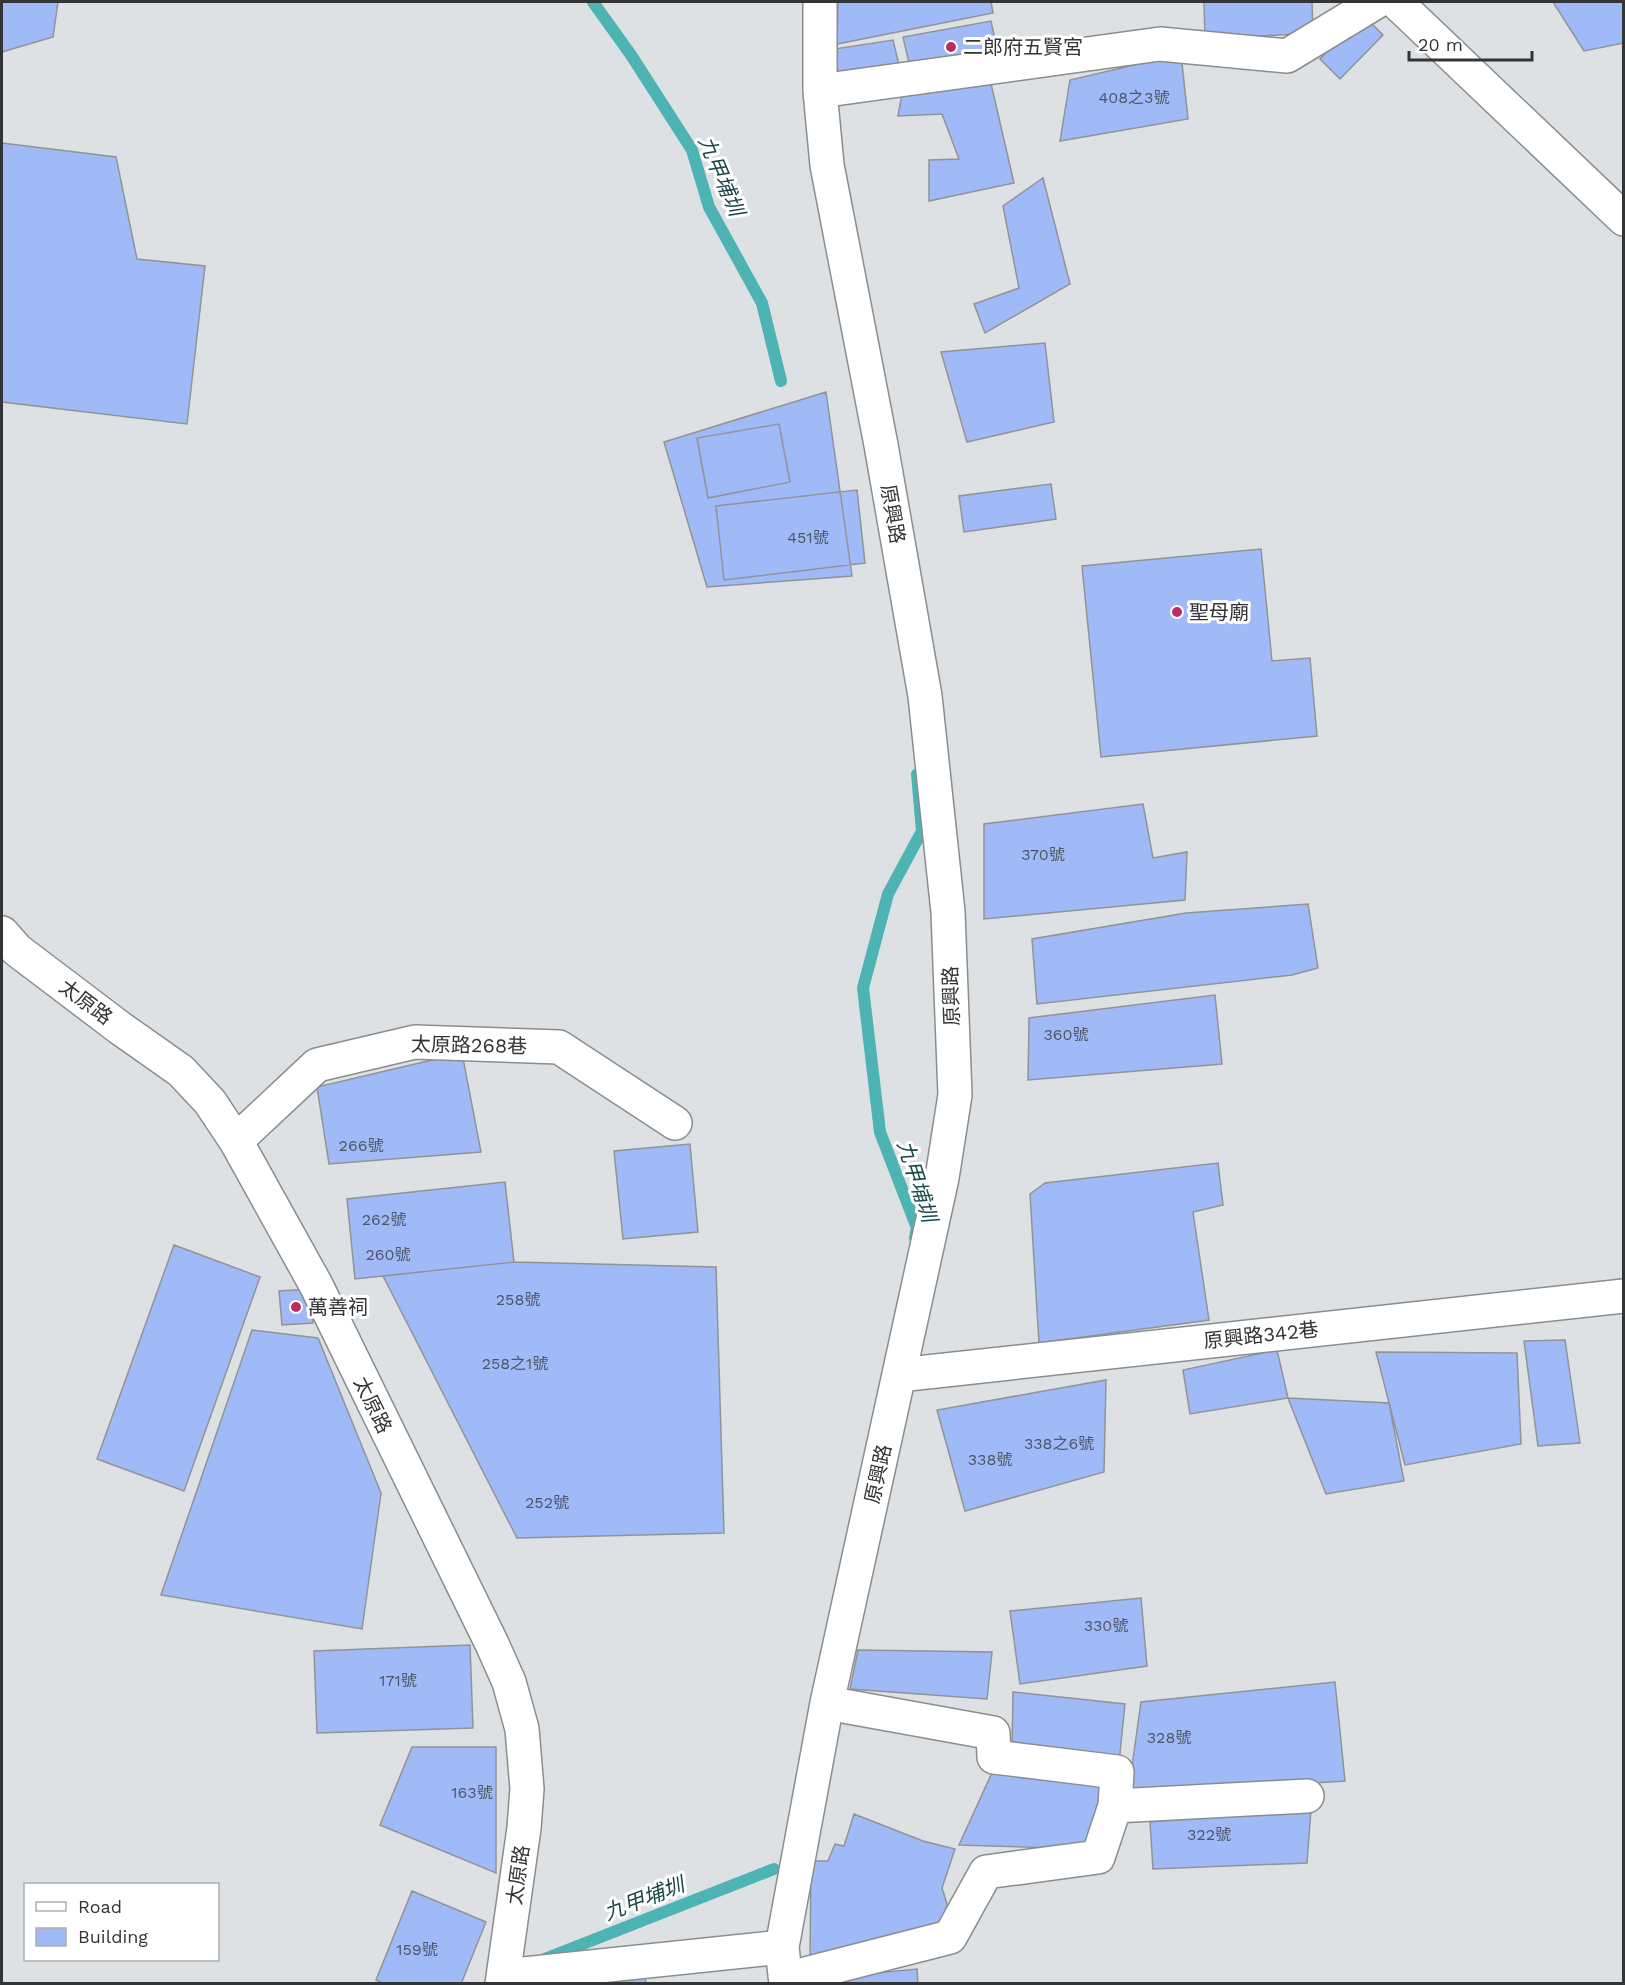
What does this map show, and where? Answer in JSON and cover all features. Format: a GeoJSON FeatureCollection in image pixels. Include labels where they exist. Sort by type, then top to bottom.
{"type":"FeatureCollection","features":[{"type":"Feature","properties":{"kind":"street","name":"原興路"},"geometry":{"type":"LineString","coordinates":[[786,1982],[782,1947],[827,1703],[942,1178],[955,1095],[948,912],[925,696],[875,411],[827,165],[820,92],[820,2]]}},
{"type":"Feature","properties":{"kind":"street"},"geometry":{"type":"LineString","coordinates":[[820,92],[1160,45],[1287,56],[1376,2]]}},
{"type":"Feature","properties":{"kind":"street"},"geometry":{"type":"LineString","coordinates":[[1396,2],[1623,219]]}},
{"type":"Feature","properties":{"kind":"street","name":"太原路"},"geometry":{"type":"LineString","coordinates":[[2,933],[17,950],[181,1071],[210,1102],[236,1141],[315,1285],[509,1682],[522,1729],[527,1789],[503,1980]]}},
{"type":"Feature","properties":{"kind":"street","name":"太原路268巷"},"geometry":{"type":"LineString","coordinates":[[236,1141],[316,1065],[415,1042],[559,1047],[675,1123]]}},
{"type":"Feature","properties":{"kind":"street","name":"原興路342巷"},"geometry":{"type":"LineString","coordinates":[[899,1375],[1623,1296]]}},
{"type":"Feature","properties":{"kind":"street"},"geometry":{"type":"LineString","coordinates":[[786,1982],[950,1937],[986,1872],[1098,1857],[1115,1806],[1117,1772],[994,1756],[993,1732],[827,1703]]}},
{"type":"Feature","properties":{"kind":"street"},"geometry":{"type":"LineString","coordinates":[[1115,1806],[1307,1796]]}},
{"type":"Feature","properties":{"kind":"street"},"geometry":{"type":"LineString","coordinates":[[503,1980],[782,1947]]}},
{"type":"Feature","properties":{"kind":"building"},"geometry":{"type":"Polygon","coordinates":[[[2,2],[58,2],[53,37],[2,52],[2,2]]]}},
{"type":"Feature","properties":{"kind":"building"},"geometry":{"type":"Polygon","coordinates":[[[838,2],[991,2],[993,13],[837,44],[838,2]]]}},
{"type":"Feature","properties":{"kind":"building"},"geometry":{"type":"Polygon","coordinates":[[[1204,2],[1312,2],[1313,33],[1205,39],[1204,2]]]}},
{"type":"Feature","properties":{"kind":"building"},"geometry":{"type":"Polygon","coordinates":[[[1553,2],[1624,2],[1624,43],[1584,51],[1553,2]]]}},
{"type":"Feature","properties":{"kind":"building"},"geometry":{"type":"Polygon","coordinates":[[[1362,14],[1383,35],[1340,79],[1320,59],[1362,14]]]}},
{"type":"Feature","properties":{"kind":"building","name":"二郎府五賢宮"},"geometry":{"type":"Polygon","coordinates":[[[991,21],[999,58],[911,72],[903,37],[991,21]]]}},
{"type":"Feature","properties":{"kind":"building"},"geometry":{"type":"Polygon","coordinates":[[[893,40],[900,69],[835,83],[828,50],[893,40]]]}},
{"type":"Feature","properties":{"kind":"building"},"geometry":{"type":"Polygon","coordinates":[[[1181,54],[1188,119],[1060,141],[1070,80],[1181,54]]]}},
{"type":"Feature","properties":{"kind":"building"},"geometry":{"type":"Polygon","coordinates":[[[989,75],[1014,183],[929,201],[929,160],[959,159],[942,114],[898,116],[904,83],[989,75]]]}},
{"type":"Feature","properties":{"kind":"building"},"geometry":{"type":"Polygon","coordinates":[[[2,143],[116,157],[137,259],[205,266],[187,424],[2,402],[2,143]]]}},
{"type":"Feature","properties":{"kind":"building"},"geometry":{"type":"Polygon","coordinates":[[[1043,178],[1070,284],[985,333],[974,304],[1019,288],[1003,206],[1043,178]]]}},
{"type":"Feature","properties":{"kind":"building"},"geometry":{"type":"Polygon","coordinates":[[[1045,343],[1054,422],[967,442],[941,352],[1045,343]]]}},
{"type":"Feature","properties":{"kind":"building"},"geometry":{"type":"Polygon","coordinates":[[[826,392],[852,576],[707,587],[664,442],[826,392]]]}},
{"type":"Feature","properties":{"kind":"building"},"geometry":{"type":"Polygon","coordinates":[[[779,424],[790,482],[708,498],[697,438],[779,424]]]}},
{"type":"Feature","properties":{"kind":"building"},"geometry":{"type":"Polygon","coordinates":[[[1051,484],[1056,519],[964,532],[959,496],[1051,484]]]}},
{"type":"Feature","properties":{"kind":"building"},"geometry":{"type":"Polygon","coordinates":[[[857,490],[865,563],[724,580],[716,506],[857,490]]]}},
{"type":"Feature","properties":{"kind":"building","name":"聖母廟"},"geometry":{"type":"Polygon","coordinates":[[[1261,549],[1272,661],[1310,658],[1317,736],[1101,757],[1082,566],[1261,549]]]}},
{"type":"Feature","properties":{"kind":"building"},"geometry":{"type":"Polygon","coordinates":[[[1143,804],[1153,858],[1187,852],[1185,900],[984,919],[984,824],[1143,804]]]}},
{"type":"Feature","properties":{"kind":"building"},"geometry":{"type":"Polygon","coordinates":[[[1308,904],[1318,968],[1292,975],[1037,1004],[1032,939],[1186,913],[1308,904]]]}},
{"type":"Feature","properties":{"kind":"building"},"geometry":{"type":"Polygon","coordinates":[[[1215,995],[1222,1064],[1028,1080],[1029,1018],[1215,995]]]}},
{"type":"Feature","properties":{"kind":"building"},"geometry":{"type":"Polygon","coordinates":[[[462,1053],[481,1152],[329,1164],[317,1087],[462,1053]]]}},
{"type":"Feature","properties":{"kind":"building"},"geometry":{"type":"Polygon","coordinates":[[[690,1144],[698,1232],[623,1239],[614,1151],[690,1144]]]}},
{"type":"Feature","properties":{"kind":"building"},"geometry":{"type":"Polygon","coordinates":[[[1218,1163],[1223,1205],[1193,1212],[1209,1320],[1039,1343],[1030,1194],[1045,1183],[1218,1163]]]}},
{"type":"Feature","properties":{"kind":"building"},"geometry":{"type":"Polygon","coordinates":[[[505,1182],[514,1262],[355,1279],[347,1199],[505,1182]]]}},
{"type":"Feature","properties":{"kind":"building"},"geometry":{"type":"Polygon","coordinates":[[[174,1245],[260,1277],[184,1491],[97,1459],[174,1245]]]}},
{"type":"Feature","properties":{"kind":"building"},"geometry":{"type":"Polygon","coordinates":[[[514,1262],[716,1267],[724,1533],[517,1538],[383,1276],[514,1262]]]}},
{"type":"Feature","properties":{"kind":"building","name":"萬善祠"},"geometry":{"type":"Polygon","coordinates":[[[311,1289],[313,1323],[282,1325],[279,1291],[311,1289]]]}},
{"type":"Feature","properties":{"kind":"building"},"geometry":{"type":"Polygon","coordinates":[[[252,1330],[318,1338],[381,1493],[362,1629],[161,1595],[252,1330]]]}},
{"type":"Feature","properties":{"kind":"building"},"geometry":{"type":"Polygon","coordinates":[[[1565,1340],[1580,1443],[1538,1446],[1524,1341],[1565,1340]]]}},
{"type":"Feature","properties":{"kind":"building"},"geometry":{"type":"Polygon","coordinates":[[[1277,1350],[1288,1398],[1190,1414],[1183,1370],[1277,1350]]]}},
{"type":"Feature","properties":{"kind":"building"},"geometry":{"type":"Polygon","coordinates":[[[1376,1352],[1517,1353],[1521,1444],[1405,1465],[1376,1352]]]}},
{"type":"Feature","properties":{"kind":"building"},"geometry":{"type":"Polygon","coordinates":[[[1106,1380],[1104,1472],[965,1511],[937,1410],[1106,1380]]]}},
{"type":"Feature","properties":{"kind":"building"},"geometry":{"type":"Polygon","coordinates":[[[1288,1398],[1389,1403],[1404,1481],[1326,1494],[1288,1398]]]}},
{"type":"Feature","properties":{"kind":"building"},"geometry":{"type":"Polygon","coordinates":[[[1141,1598],[1147,1666],[1020,1684],[1010,1611],[1141,1598]]]}},
{"type":"Feature","properties":{"kind":"building"},"geometry":{"type":"Polygon","coordinates":[[[470,1645],[473,1728],[317,1733],[314,1651],[470,1645]]]}},
{"type":"Feature","properties":{"kind":"building"},"geometry":{"type":"Polygon","coordinates":[[[858,1650],[992,1652],[987,1699],[850,1689],[858,1650]]]}},
{"type":"Feature","properties":{"kind":"building"},"geometry":{"type":"Polygon","coordinates":[[[1335,1682],[1345,1781],[1128,1795],[1141,1702],[1335,1682]]]}},
{"type":"Feature","properties":{"kind":"building"},"geometry":{"type":"Polygon","coordinates":[[[1013,1692],[1125,1704],[1119,1763],[1012,1750],[1013,1692]]]}},
{"type":"Feature","properties":{"kind":"building"},"geometry":{"type":"Polygon","coordinates":[[[412,1747],[496,1747],[496,1873],[380,1825],[412,1747]]]}},
{"type":"Feature","properties":{"kind":"building"},"geometry":{"type":"Polygon","coordinates":[[[996,1764],[1061,1771],[1060,1782],[1103,1784],[1085,1849],[959,1845],[996,1764]]]}},
{"type":"Feature","properties":{"kind":"building"},"geometry":{"type":"Polygon","coordinates":[[[1311,1809],[1307,1863],[1153,1869],[1150,1822],[1311,1809]]]}},
{"type":"Feature","properties":{"kind":"building"},"geometry":{"type":"Polygon","coordinates":[[[854,1814],[923,1841],[955,1849],[942,1888],[953,1923],[810,1962],[811,1861],[828,1861],[835,1844],[844,1846],[854,1814]]]}},
{"type":"Feature","properties":{"kind":"building"},"geometry":{"type":"Polygon","coordinates":[[[412,1891],[486,1922],[461,1984],[384,1984],[376,1980],[412,1891]]]}},
{"type":"Feature","properties":{"kind":"building"},"geometry":{"type":"Polygon","coordinates":[[[917,1969],[918,1984],[815,1984],[814,1979],[917,1969]]]}},
{"type":"Feature","properties":{"kind":"building"},"geometry":{"type":"Polygon","coordinates":[[[645,1976],[646,1984],[560,1984],[645,1976]]]}},
{"type":"Feature","properties":{"kind":"waterway","name":"九甲埔圳"},"geometry":{"type":"LineString","coordinates":[[593,2],[631,55],[692,150],[709,207],[762,303],[781,381]]}},
{"type":"Feature","properties":{"kind":"waterway","name":"九甲埔圳"},"geometry":{"type":"LineString","coordinates":[[915,1238],[917,1228],[880,1132],[863,988],[888,894],[922,831],[917,774]]}},
{"type":"Feature","properties":{"kind":"waterway","name":"九甲埔圳"},"geometry":{"type":"LineString","coordinates":[[542,1960],[774,1869]]}},
{"type":"Feature","properties":{"kind":"place","name":"二郎府五賢宮"},"geometry":{"type":"Point","coordinates":[951,47]}},
{"type":"Feature","properties":{"kind":"place","name":"聖母廟"},"geometry":{"type":"Point","coordinates":[1177,612]}},
{"type":"Feature","properties":{"kind":"place","name":"萬善祠"},"geometry":{"type":"Point","coordinates":[296,1307]}}]}
